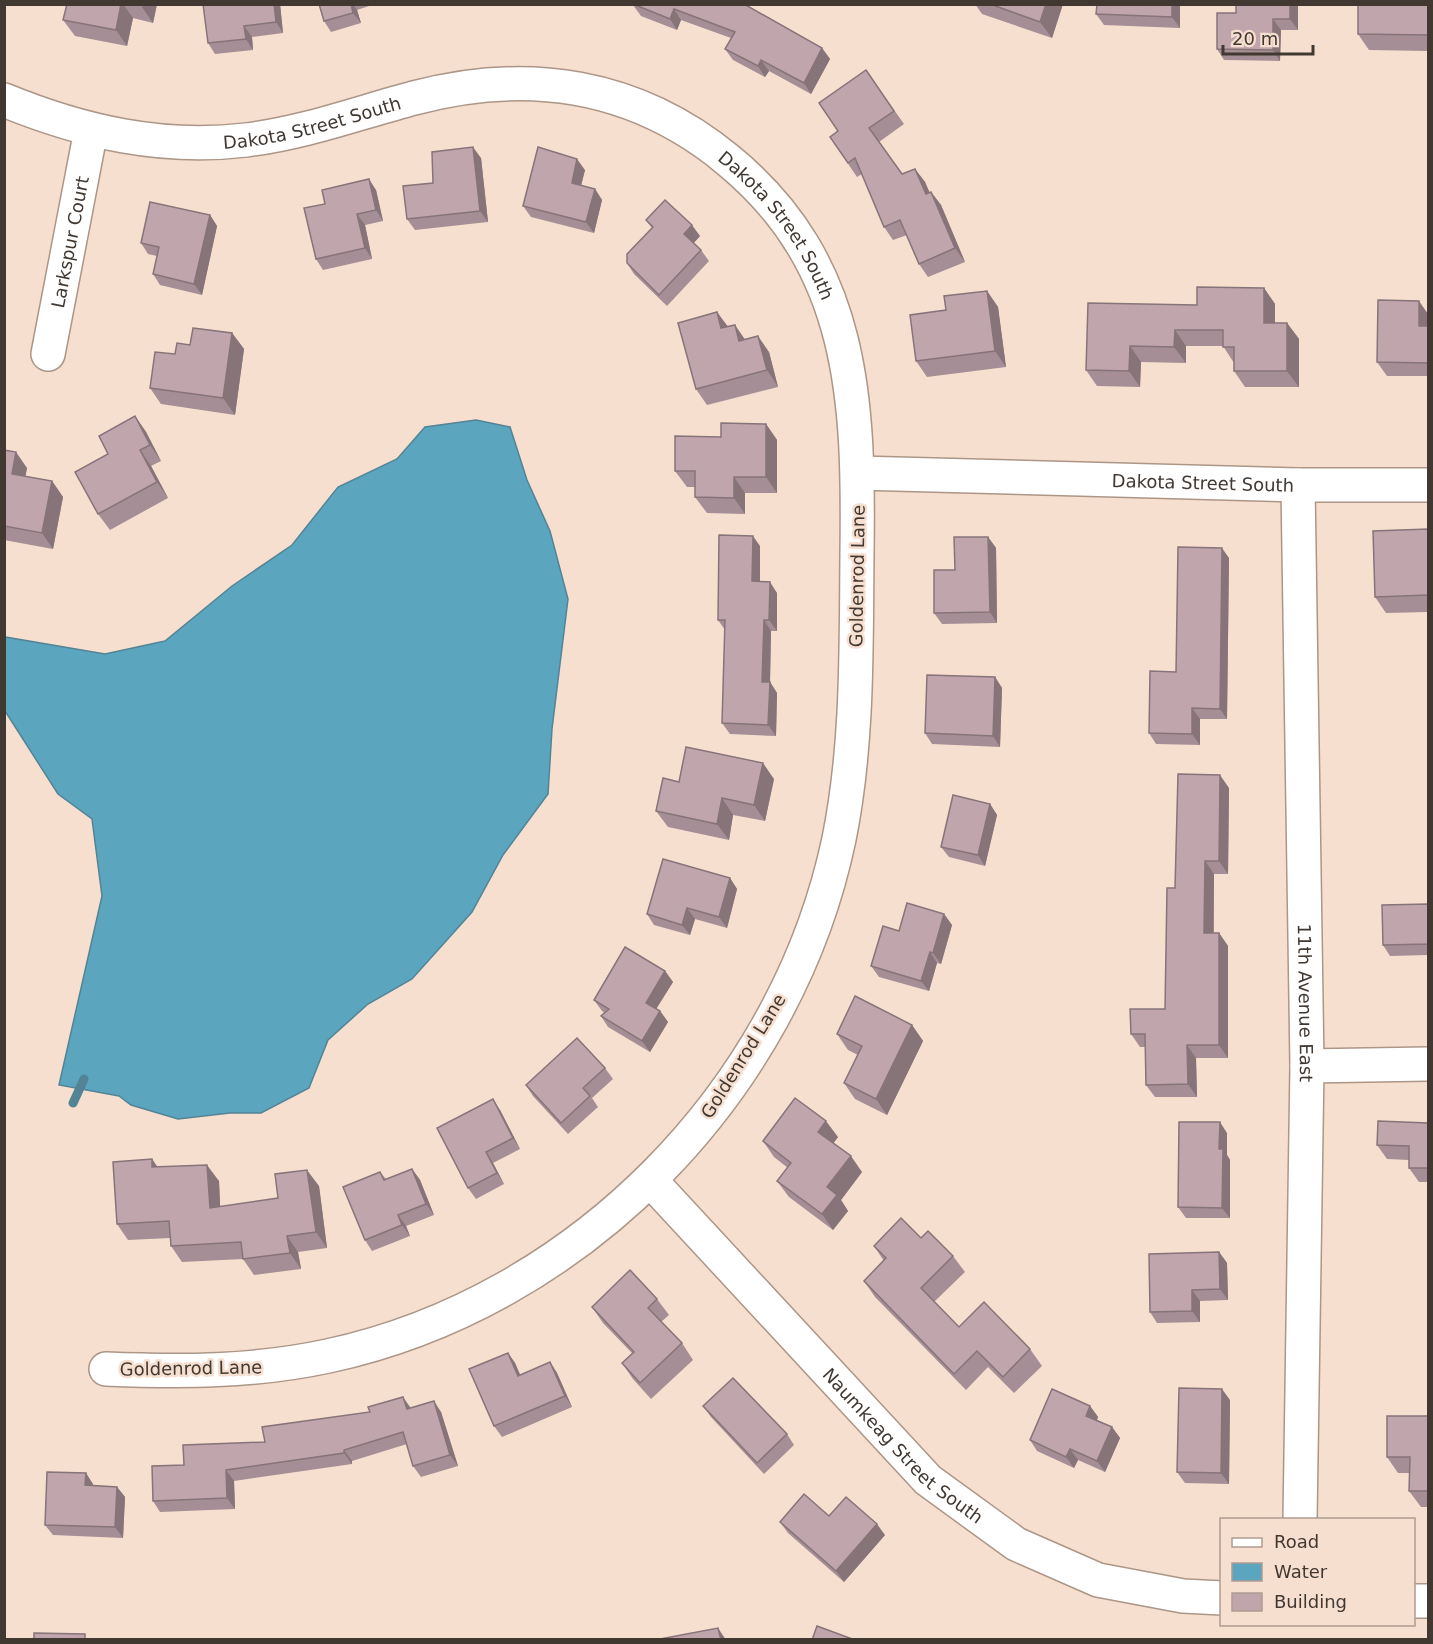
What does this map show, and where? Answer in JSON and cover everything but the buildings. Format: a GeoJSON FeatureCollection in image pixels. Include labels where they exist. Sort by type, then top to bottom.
{"type":"FeatureCollection","features":[{"type":"Feature","properties":{"kind":"street","name":"Dakota Street South"},"geometry":{"type":"LineString","coordinates":[[4,100],[91,130],[140,140],[198,143],[243,141],[292,133],[416,98],[510,83],[551,84],[585,90],[637,105],[686,129],[756,184],[791,227],[820,276],[838,321],[853,389],[858,473],[1298,485],[1428,485]]}},
{"type":"Feature","properties":{"kind":"street","name":"Larkspur Court"},"geometry":{"type":"LineString","coordinates":[[48,354],[91,130]]}},
{"type":"Feature","properties":{"kind":"street","name":"Goldenrod Lane"},"geometry":{"type":"LineString","coordinates":[[106,1369],[231,1371],[310,1359],[381,1342],[437,1322],[495,1295],[552,1261],[651,1181],[694,1133],[724,1093],[766,1027],[795,972],[819,909],[838,845],[855,725],[858,473]]}},
{"type":"Feature","properties":{"kind":"street","name":"11th Avenue East"},"geometry":{"type":"LineString","coordinates":[[1298,485],[1307,1066],[1299,1518]]}},
{"type":"Feature","properties":{"kind":"street"},"geometry":{"type":"LineString","coordinates":[[1307,1066],[1428,1064]]}},
{"type":"Feature","properties":{"kind":"street","name":"Naumkeag Street South"},"geometry":{"type":"LineString","coordinates":[[651,1181],[928,1480],[1016,1544],[1098,1580],[1183,1596],[1220,1598]]}},
{"type":"Feature","properties":{"kind":"water"},"geometry":{"type":"Polygon","coordinates":[[[476,420],[510,427],[527,480],[550,531],[568,599],[552,729],[548,794],[503,855],[472,912],[412,979],[368,1004],[328,1040],[309,1088],[261,1113],[230,1113],[178,1119],[131,1105],[119,1096],[59,1085],[102,896],[92,819],[58,794],[5,711],[5,637],[105,654],[165,641],[232,586],[292,545],[338,487],[397,459],[425,427],[476,420]]]}},
{"type":"Feature","properties":{"kind":"waterway"},"geometry":{"type":"LineString","coordinates":[[73,1103],[84,1079]]}}]}
